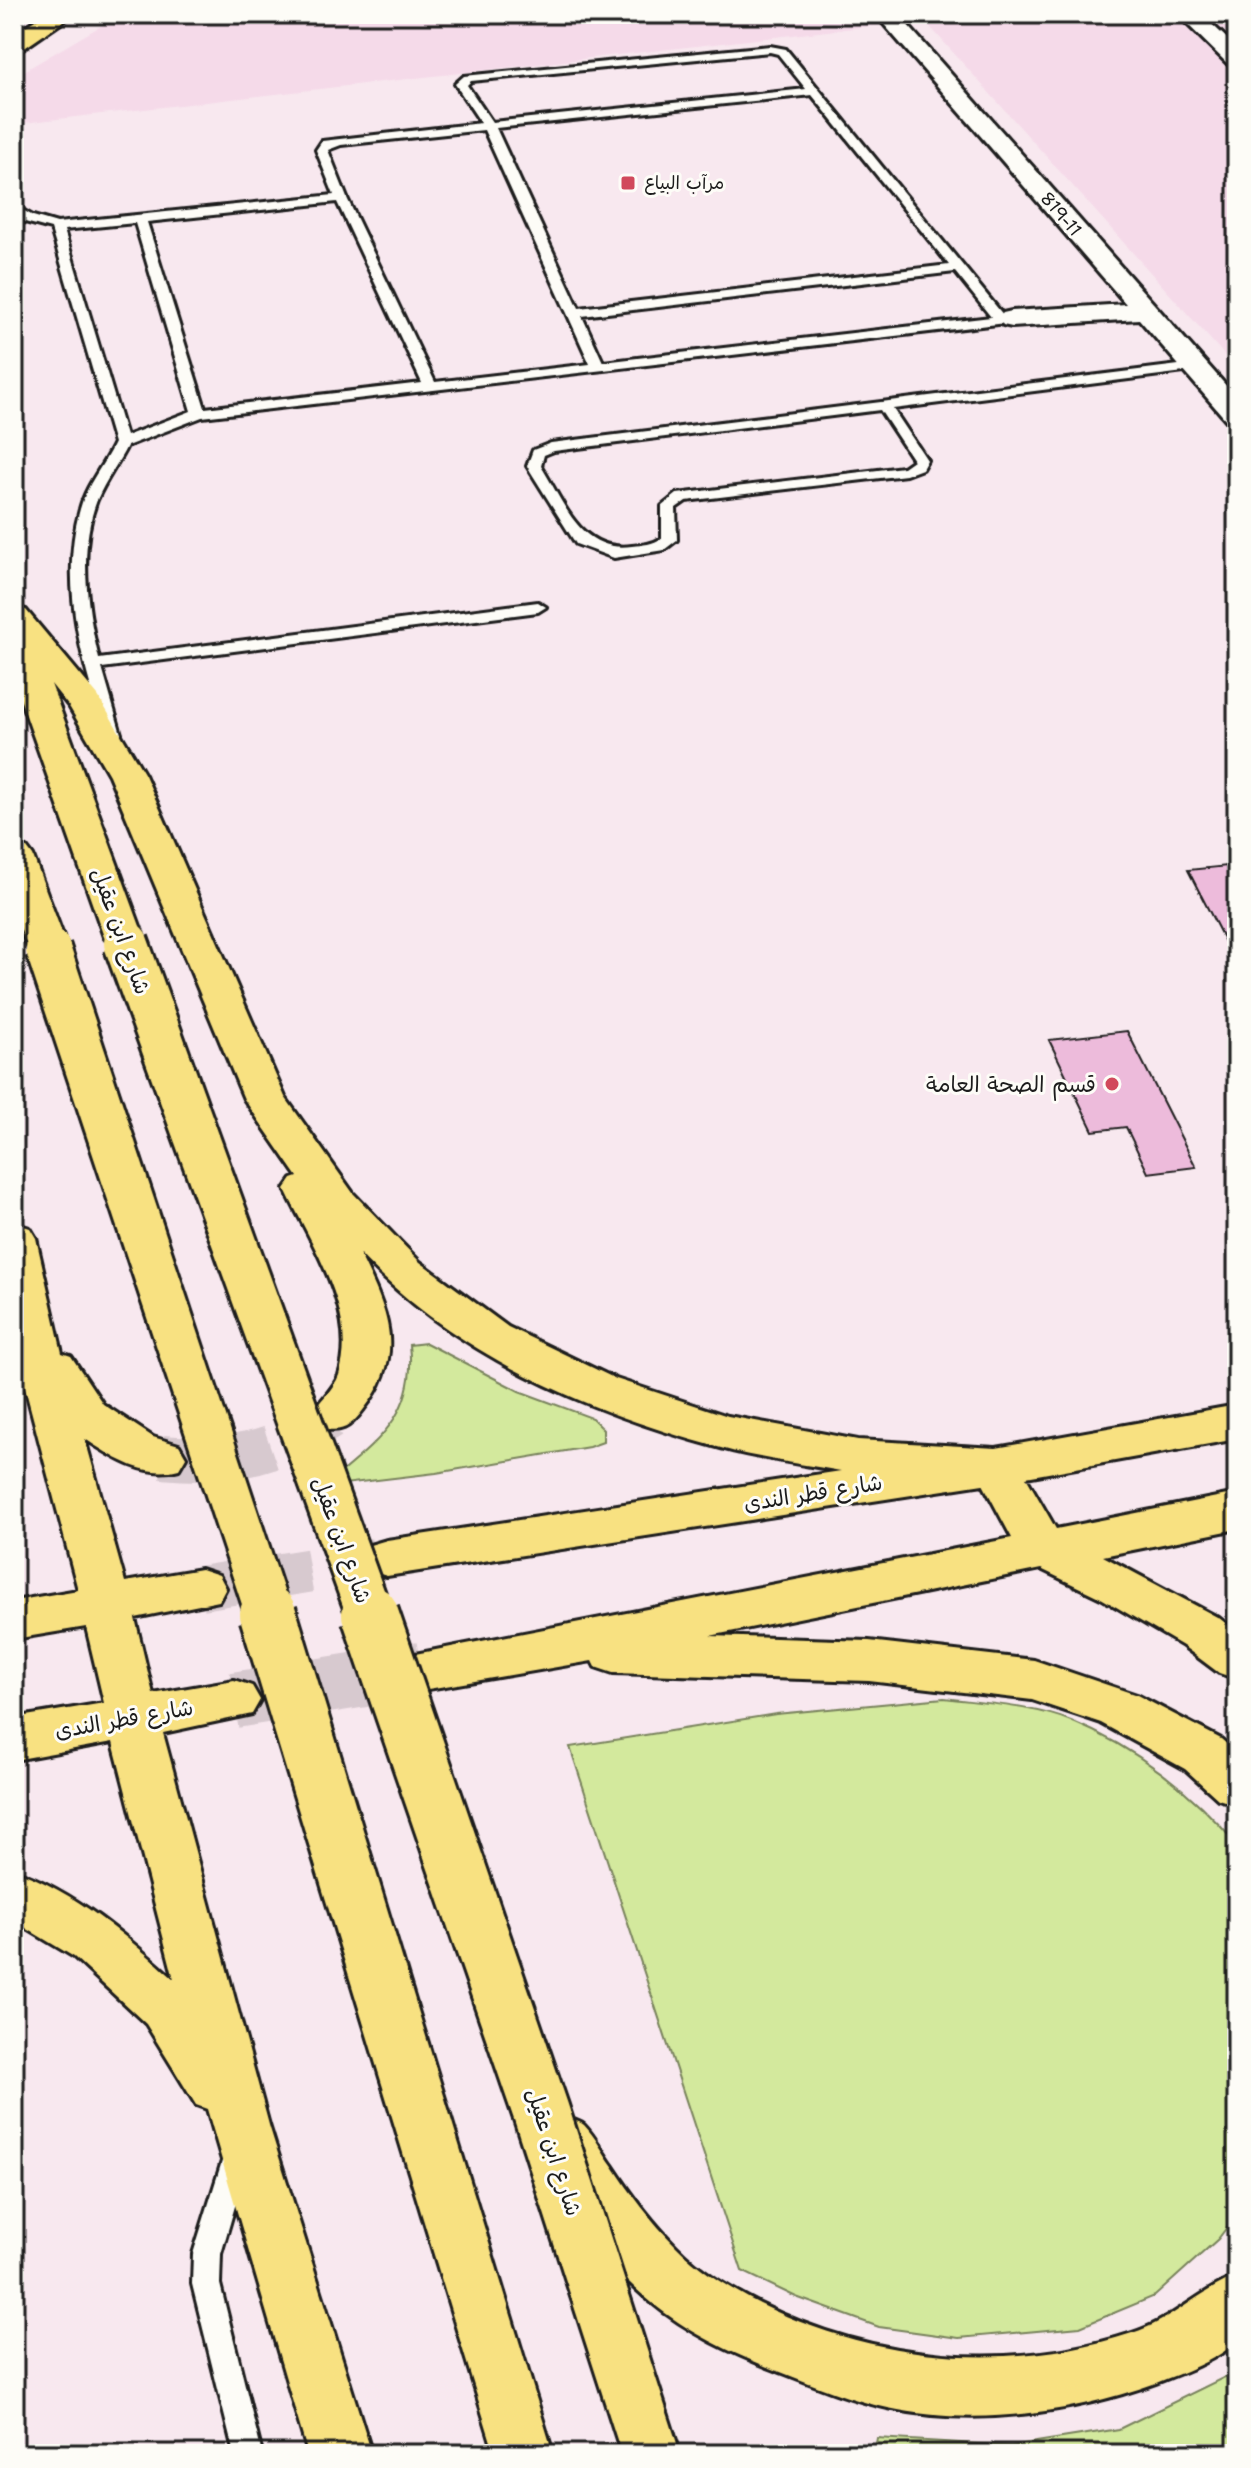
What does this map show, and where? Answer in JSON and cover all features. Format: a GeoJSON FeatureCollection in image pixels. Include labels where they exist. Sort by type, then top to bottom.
{"type":"FeatureCollection","features":[{"type":"Feature","properties":{"kind":"main road"},"geometry":{"type":"LineString","coordinates":[[14,44],[62,14]]}},
{"type":"Feature","properties":{"kind":"main road"},"geometry":{"type":"LineString","coordinates":[[14,617],[85,704],[127,775],[265,1099],[363,1307],[368,1335],[361,1381],[334,1415]]}},
{"type":"Feature","properties":{"kind":"main road","name":"شارع ابن عقيل"},"geometry":{"type":"LineString","coordinates":[[14,632],[402,1703],[541,2112],[651,2454]]}},
{"type":"Feature","properties":{"kind":"main road"},"geometry":{"type":"LineString","coordinates":[[14,856],[244,1535],[524,2454]]}},
{"type":"Feature","properties":{"kind":"main road"},"geometry":{"type":"LineString","coordinates":[[265,1099],[338,1203],[404,1273],[492,1338],[600,1391],[724,1432],[858,1457],[996,1465],[1042,1548],[1119,1585],[1187,1624],[1237,1659]]}},
{"type":"Feature","properties":{"kind":"main road"},"geometry":{"type":"LineString","coordinates":[[14,1238],[33,1331],[106,1603],[133,1717],[329,2451]]}},
{"type":"Feature","properties":{"kind":"main road"},"geometry":{"type":"LineString","coordinates":[[33,1331],[86,1416],[136,1449],[162,1457]]}},
{"type":"Feature","properties":{"kind":"main road","name":"شارع قطر الندى"},"geometry":{"type":"LineString","coordinates":[[387,1558],[996,1465],[1237,1422]]}},
{"type":"Feature","properties":{"kind":"main road"},"geometry":{"type":"LineString","coordinates":[[428,1669],[538,1652],[1237,1511]]}},
{"type":"Feature","properties":{"kind":"main road"},"geometry":{"type":"LineString","coordinates":[[14,1620],[201,1588]]}},
{"type":"Feature","properties":{"kind":"main road"},"geometry":{"type":"LineString","coordinates":[[538,1652],[869,1661],[1034,1680],[1119,1709],[1203,1754],[1237,1784]]}},
{"type":"Feature","properties":{"kind":"main road","name":"شارع قطر الندى"},"geometry":{"type":"LineString","coordinates":[[14,1739],[234,1700]]}},
{"type":"Feature","properties":{"kind":"main road"},"geometry":{"type":"LineString","coordinates":[[14,1893],[94,1941],[166,2007],[241,2130]]}},
{"type":"Feature","properties":{"kind":"main road"},"geometry":{"type":"LineString","coordinates":[[541,2112],[629,2238],[672,2283],[738,2324],[821,2359],[912,2383],[989,2387],[1059,2379],[1121,2367],[1171,2347],[1224,2317],[1237,2304]]}},
{"type":"Feature","properties":{"kind":"street","name":"819-11"},"geometry":{"type":"LineString","coordinates":[[886,14],[1237,415]]}},
{"type":"Feature","properties":{"kind":"street"},"geometry":{"type":"LineString","coordinates":[[1195,15],[1237,60]]}},
{"type":"Feature","properties":{"kind":"street"},"geometry":{"type":"LineString","coordinates":[[1006,319],[1145,311]]}},
{"type":"Feature","properties":{"kind":"lane"},"geometry":{"type":"LineString","coordinates":[[598,365],[488,125],[461,84],[468,78],[770,49],[789,57],[958,268],[1006,319]]}},
{"type":"Feature","properties":{"kind":"lane"},"geometry":{"type":"LineString","coordinates":[[430,386],[341,198],[322,150],[326,144],[817,91]]}},
{"type":"Feature","properties":{"kind":"lane"},"geometry":{"type":"LineString","coordinates":[[14,209],[29,219],[57,227],[341,198]]}},
{"type":"Feature","properties":{"kind":"lane"},"geometry":{"type":"LineString","coordinates":[[140,219],[199,413]]}},
{"type":"Feature","properties":{"kind":"lane"},"geometry":{"type":"LineString","coordinates":[[57,227],[121,443]]}},
{"type":"Feature","properties":{"kind":"lane"},"geometry":{"type":"LineString","coordinates":[[574,313],[958,268]]}},
{"type":"Feature","properties":{"kind":"lane"},"geometry":{"type":"LineString","coordinates":[[127,775],[92,665],[80,600],[78,553],[88,505],[121,443],[199,413],[1006,319]]}},
{"type":"Feature","properties":{"kind":"lane"},"geometry":{"type":"LineString","coordinates":[[884,405],[920,460],[917,466],[906,471],[682,497],[669,506],[670,540],[659,547],[614,553],[581,541],[534,466],[538,453],[551,447],[884,405],[1195,367]]}},
{"type":"Feature","properties":{"kind":"lane"},"geometry":{"type":"LineString","coordinates":[[92,665],[538,607]]}},
{"type":"Feature","properties":{"kind":"lane"},"geometry":{"type":"LineString","coordinates":[[241,2130],[207,2254],[206,2284],[248,2454]]}},
{"type":"Feature","properties":{"kind":"shaded area"},"geometry":{"type":"Polygon","coordinates":[[[121,14],[1237,14],[1237,369],[924,20],[14,124],[14,77],[121,14]]]}},
{"type":"Feature","properties":{"kind":"green space"},"geometry":{"type":"Polygon","coordinates":[[[426,1343],[519,1391],[592,1418],[603,1429],[603,1442],[436,1473],[344,1484],[339,1474],[383,1434],[402,1404],[408,1387],[409,1345],[426,1343]]]}},
{"type":"Feature","properties":{"kind":"green space"},"geometry":{"type":"Polygon","coordinates":[[[944,1698],[1041,1712],[1095,1732],[1162,1773],[1202,1807],[1237,1845],[1237,2214],[1218,2239],[1155,2296],[1080,2327],[959,2338],[879,2327],[796,2297],[742,2271],[570,1747],[776,1714],[944,1698]]]}},
{"type":"Feature","properties":{"kind":"green space"},"geometry":{"type":"Polygon","coordinates":[[[1237,2371],[1237,2454],[874,2454],[877,2438],[1011,2446],[1119,2429],[1237,2371]]]}},
{"type":"Feature","properties":{"kind":"building"},"geometry":{"type":"Polygon","coordinates":[[[1237,865],[1237,965],[1188,870],[1237,865]]]}},
{"type":"Feature","properties":{"kind":"building","name":"قسم الصحة العامة"},"geometry":{"type":"Polygon","coordinates":[[[1127,1031],[1196,1167],[1148,1173],[1126,1127],[1093,1131],[1049,1040],[1127,1031]]]}},
{"type":"Feature","properties":{"kind":"tunnel"},"geometry":{"type":"LineString","coordinates":[[162,1457],[210,1459],[252,1453],[292,1439],[334,1415]]}},
{"type":"Feature","properties":{"kind":"tunnel"},"geometry":{"type":"LineString","coordinates":[[201,1588],[387,1558]]}},
{"type":"Feature","properties":{"kind":"tunnel"},"geometry":{"type":"LineString","coordinates":[[234,1700],[421,1670]]}},
{"type":"Feature","properties":{"kind":"place","name":"مرآب البياع"},"geometry":{"type":"Point","coordinates":[628,183]}},
{"type":"Feature","properties":{"kind":"place","name":"قسم الصحة العامة"},"geometry":{"type":"Point","coordinates":[1112,1084]}}]}
